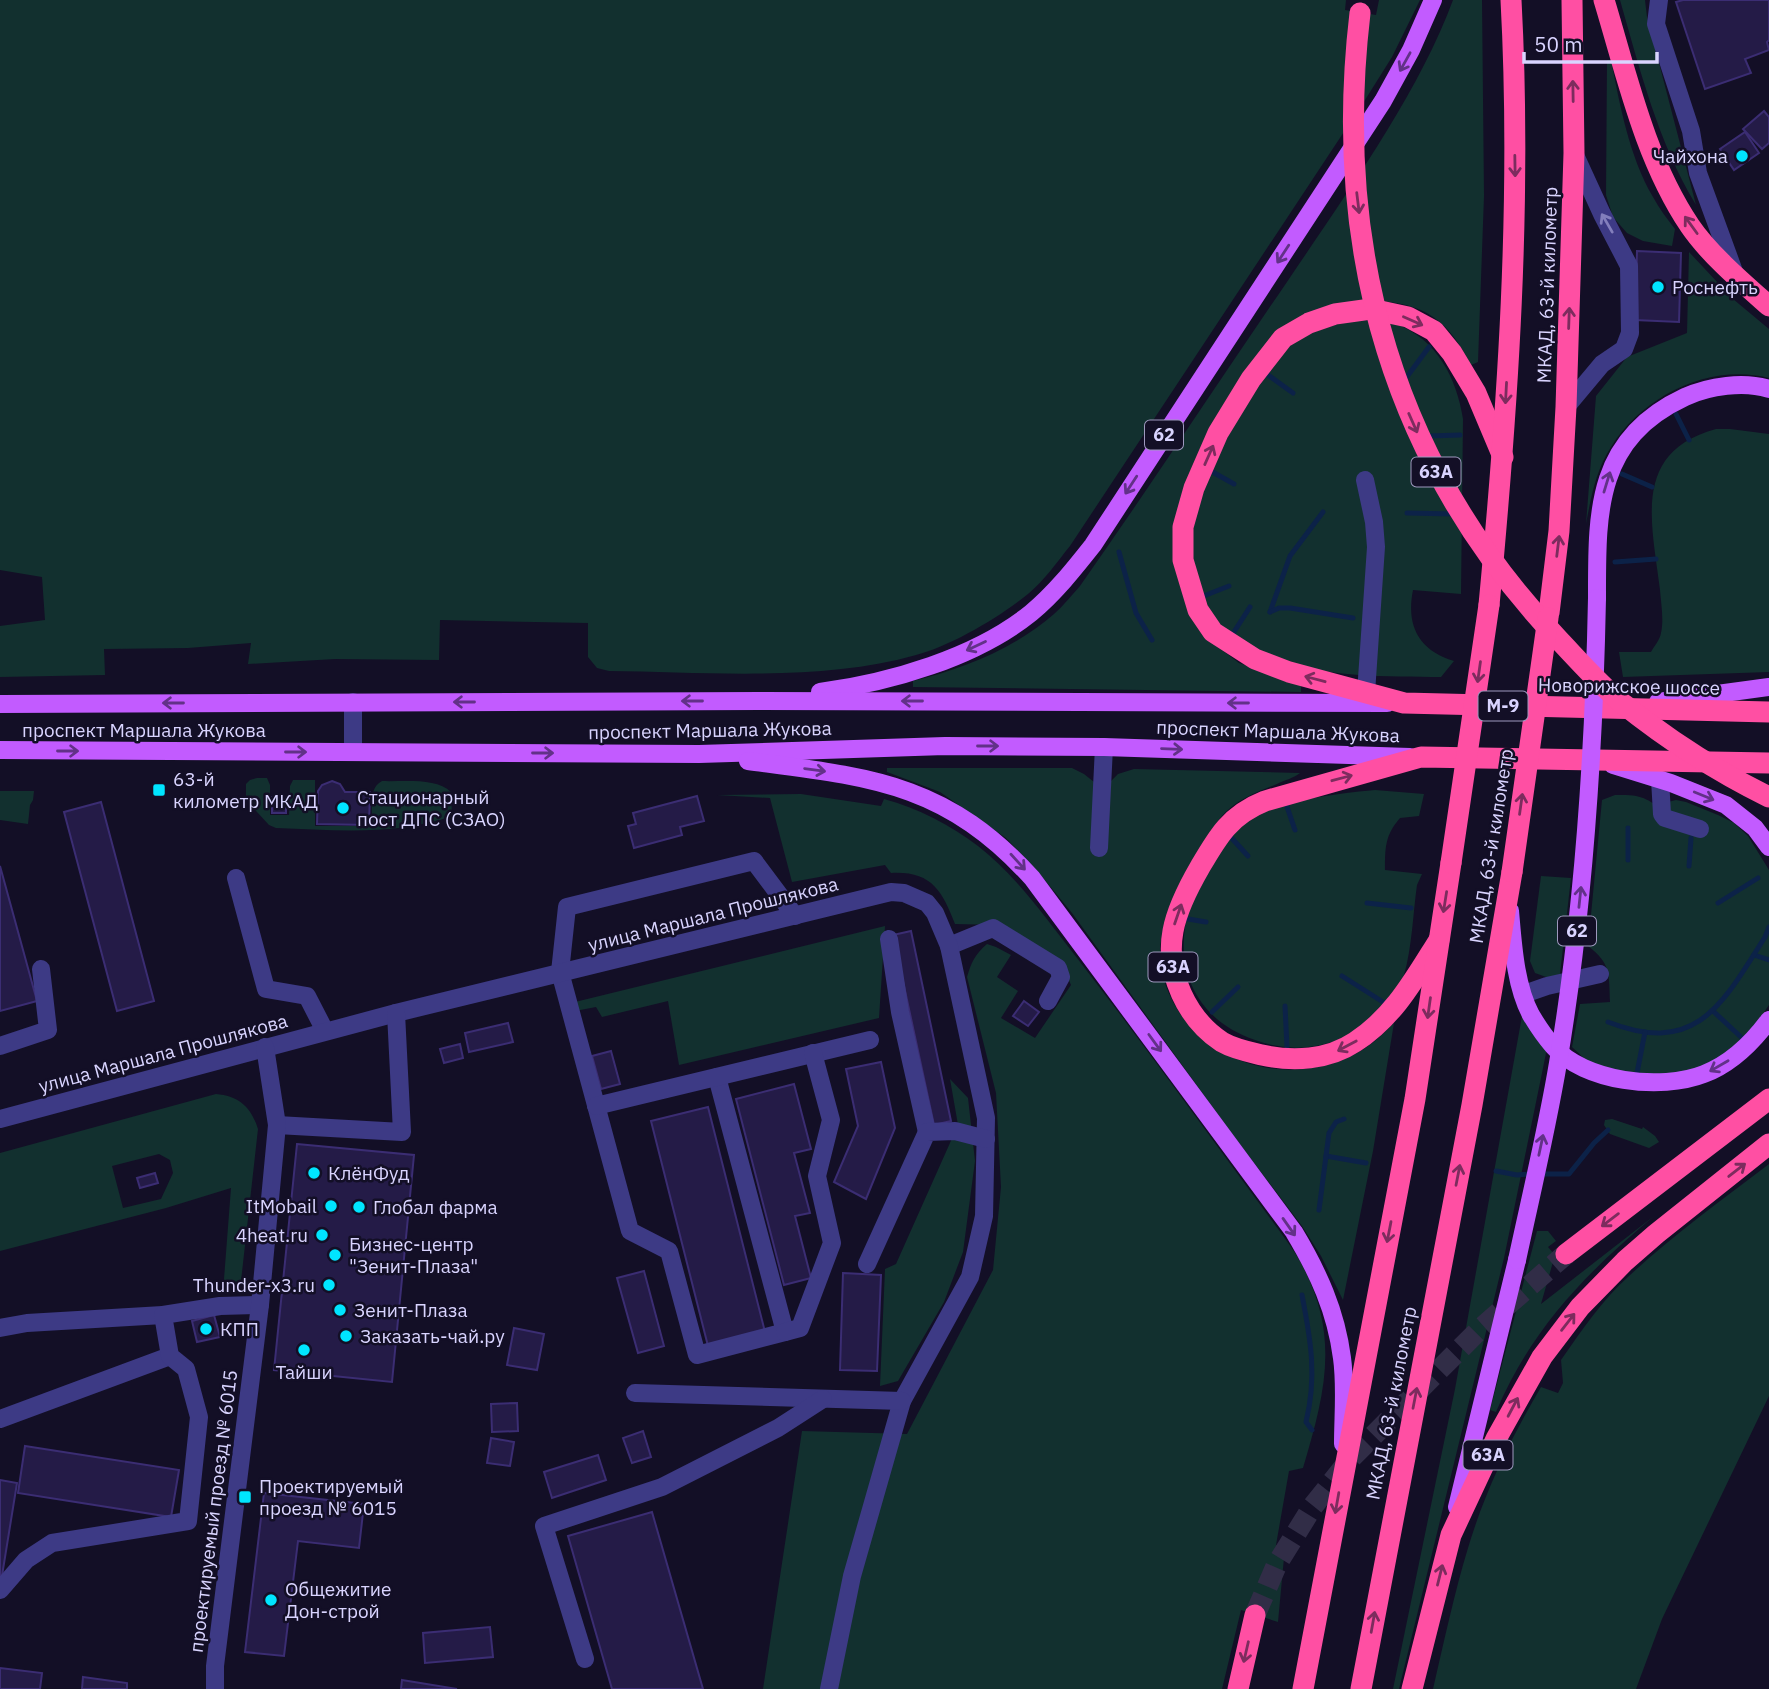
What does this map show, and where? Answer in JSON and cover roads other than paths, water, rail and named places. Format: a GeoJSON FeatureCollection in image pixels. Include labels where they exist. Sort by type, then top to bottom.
{"type":"FeatureCollection","features":[{"type":"Feature","properties":{"kind":"highway","name":"МКАД, 63-й километр"},"geometry":{"type":"LineString","coordinates":[[1303,1689],[1415,1099],[1489,605],[1503,457],[1516,191],[1511,0]]}},
{"type":"Feature","properties":{"kind":"highway","name":"МКАД, 63-й километр"},"geometry":{"type":"LineString","coordinates":[[1361,1689],[1472,1105],[1509,895],[1549,613],[1559,531],[1566,407],[1574,153],[1572,0]]}},
{"type":"Feature","properties":{"kind":"highway"},"geometry":{"type":"LineString","coordinates":[[1604,0],[1636,107],[1664,181],[1691,228],[1736,277],[1769,306]]}},
{"type":"Feature","properties":{"kind":"highway","name":"63A"},"geometry":{"type":"LineString","coordinates":[[1362,6],[1355,84],[1354,167],[1365,260],[1384,345],[1409,416],[1431,463],[1455,507],[1529,608],[1621,702],[1685,748],[1769,797]]}},
{"type":"Feature","properties":{"kind":"highway","name":"Новорижское шоссе"},"geometry":{"type":"LineString","coordinates":[[1503,457],[1476,393],[1452,353],[1434,331],[1408,317],[1371,309],[1310,323],[1283,338],[1251,379],[1218,433],[1194,488],[1183,527],[1183,560],[1198,610],[1213,632],[1255,659],[1289,672],[1404,703],[1769,712]]}},
{"type":"Feature","properties":{"kind":"highway"},"geometry":{"type":"LineString","coordinates":[[1421,757],[1769,762]]}},
{"type":"Feature","properties":{"kind":"highway","name":"63A"},"geometry":{"type":"LineString","coordinates":[[1421,757],[1265,800],[1246,808],[1229,822],[1206,857],[1182,902],[1173,931],[1173,961],[1175,976],[1183,996],[1210,1033],[1224,1044],[1242,1051],[1294,1060],[1339,1051],[1368,1033],[1390,1013],[1439,940]]}},
{"type":"Feature","properties":{"kind":"highway"},"geometry":{"type":"LineString","coordinates":[[1566,1254],[1769,1099]]}},
{"type":"Feature","properties":{"kind":"highway","name":"63A"},"geometry":{"type":"LineString","coordinates":[[1451,1535],[1496,1439],[1529,1378],[1580,1307],[1656,1234],[1769,1144]]}},
{"type":"Feature","properties":{"kind":"highway"},"geometry":{"type":"LineString","coordinates":[[1412,1689],[1451,1535]]}},
{"type":"Feature","properties":{"kind":"highway"},"geometry":{"type":"LineString","coordinates":[[1238,1689],[1255,1615]]}},
{"type":"Feature","properties":{"kind":"main road","name":"62"},"geometry":{"type":"LineString","coordinates":[[760,701],[846,688],[940,662],[996,636],[1031,613],[1060,586],[1093,545],[1383,101],[1411,50],[1433,0]]}},
{"type":"Feature","properties":{"kind":"main road","name":"62"},"geometry":{"type":"LineString","coordinates":[[1451,1535],[1517,1260],[1558,1064],[1578,925],[1589,803],[1595,703],[1597,535],[1609,471],[1623,447],[1644,423],[1667,405],[1697,391],[1727,386],[1769,388]]}},
{"type":"Feature","properties":{"kind":"main road"},"geometry":{"type":"LineString","coordinates":[[1601,709],[1769,687]]}},
{"type":"Feature","properties":{"kind":"main road","name":"проспект Маршала Жукова"},"geometry":{"type":"LineString","coordinates":[[0,704],[760,701],[1404,703]]}},
{"type":"Feature","properties":{"kind":"main road","name":"проспект Маршала Жукова"},"geometry":{"type":"LineString","coordinates":[[0,750],[699,754],[945,746],[1104,747],[1421,757]]}},
{"type":"Feature","properties":{"kind":"main road"},"geometry":{"type":"LineString","coordinates":[[699,754],[877,780],[918,794],[956,812],[1006,849],[1032,878],[1294,1233],[1315,1267],[1331,1305],[1342,1359],[1343,1469]]}},
{"type":"Feature","properties":{"kind":"main road"},"geometry":{"type":"LineString","coordinates":[[1593,758],[1660,779],[1726,805],[1755,828],[1769,847]]}},
{"type":"Feature","properties":{"kind":"main road"},"geometry":{"type":"LineString","coordinates":[[1509,895],[1512,939],[1519,981],[1530,1014],[1554,1048],[1587,1070],[1625,1081],[1663,1083],[1702,1075],[1724,1064],[1742,1050],[1769,1020]]}},
{"type":"Feature","properties":{"kind":"street"},"geometry":{"type":"LineString","coordinates":[[1659,0],[1656,24],[1691,131],[1698,173],[1736,277]]}},
{"type":"Feature","properties":{"kind":"street"},"geometry":{"type":"LineString","coordinates":[[1566,407],[1602,364],[1623,349],[1630,333],[1629,266],[1574,153]]}},
{"type":"Feature","properties":{"kind":"street"},"geometry":{"type":"LineString","coordinates":[[1365,480],[1376,547],[1366,693]]}},
{"type":"Feature","properties":{"kind":"street"},"geometry":{"type":"LineString","coordinates":[[353,702],[353,752]]}},
{"type":"Feature","properties":{"kind":"street"},"geometry":{"type":"LineString","coordinates":[[1099,848],[1104,747]]}},
{"type":"Feature","properties":{"kind":"street"},"geometry":{"type":"LineString","coordinates":[[1660,779],[1662,814],[1665,818],[1700,829]]}},
{"type":"Feature","properties":{"kind":"street"},"geometry":{"type":"LineString","coordinates":[[795,916],[754,861],[567,906],[560,972],[630,1231],[669,1251],[697,1355],[800,1328],[832,1243],[817,1176],[831,1120],[813,1053]]}},
{"type":"Feature","properties":{"kind":"street"},"geometry":{"type":"LineString","coordinates":[[236,878],[266,989],[307,996],[325,1031]]}},
{"type":"Feature","properties":{"kind":"street","name":"улица Маршала Прошлякова"},"geometry":{"type":"LineString","coordinates":[[0,1119],[325,1031],[560,972],[891,892],[917,897],[935,913],[949,946],[986,1118],[984,1216],[970,1277],[902,1401],[852,1576],[829,1689]]}},
{"type":"Feature","properties":{"kind":"street"},"geometry":{"type":"LineString","coordinates":[[949,946],[993,928],[1058,968],[1061,977],[1048,1001]]}},
{"type":"Feature","properties":{"kind":"street"},"geometry":{"type":"LineString","coordinates":[[867,1264],[927,1132],[900,1012],[889,939]]}},
{"type":"Feature","properties":{"kind":"street"},"geometry":{"type":"LineString","coordinates":[[0,1046],[48,1030],[40,969]]}},
{"type":"Feature","properties":{"kind":"street"},"geometry":{"type":"LineString","coordinates":[[1524,994],[1601,974]]}},
{"type":"Feature","properties":{"kind":"street"},"geometry":{"type":"LineString","coordinates":[[277,1125],[402,1132],[396,1013]]}},
{"type":"Feature","properties":{"kind":"street"},"geometry":{"type":"LineString","coordinates":[[596,1106],[870,1040]]}},
{"type":"Feature","properties":{"kind":"street","name":"проектируемый проезд № 6015"},"geometry":{"type":"LineString","coordinates":[[215,1689],[215,1666],[260,1305],[277,1125],[265,1047]]}},
{"type":"Feature","properties":{"kind":"street"},"geometry":{"type":"LineString","coordinates":[[717,1077],[785,1332]]}},
{"type":"Feature","properties":{"kind":"street"},"geometry":{"type":"LineString","coordinates":[[927,1132],[955,1131],[986,1139]]}},
{"type":"Feature","properties":{"kind":"street"},"geometry":{"type":"LineString","coordinates":[[0,1328],[27,1323],[163,1315],[220,1306],[260,1305]]}},
{"type":"Feature","properties":{"kind":"street"},"geometry":{"type":"LineString","coordinates":[[0,1590],[26,1560],[52,1543],[188,1521],[199,1417],[186,1369],[170,1356],[163,1315]]}},
{"type":"Feature","properties":{"kind":"street"},"geometry":{"type":"LineString","coordinates":[[0,1419],[170,1356]]}},
{"type":"Feature","properties":{"kind":"street"},"geometry":{"type":"LineString","coordinates":[[635,1394],[902,1401]]}},
{"type":"Feature","properties":{"kind":"street"},"geometry":{"type":"LineString","coordinates":[[585,1659],[544,1526],[662,1487],[778,1428],[823,1399]]}},
{"type":"Feature","properties":{"kind":"waterway"},"geometry":{"type":"LineString","coordinates":[[1406,378],[1429,347]]}},
{"type":"Feature","properties":{"kind":"waterway"},"geometry":{"type":"LineString","coordinates":[[1264,372],[1293,393]]}},
{"type":"Feature","properties":{"kind":"waterway"},"geometry":{"type":"LineString","coordinates":[[1676,414],[1689,440]]}},
{"type":"Feature","properties":{"kind":"waterway"},"geometry":{"type":"LineString","coordinates":[[1428,436],[1460,435]]}},
{"type":"Feature","properties":{"kind":"waterway"},"geometry":{"type":"LineString","coordinates":[[1209,470],[1234,484]]}},
{"type":"Feature","properties":{"kind":"waterway"},"geometry":{"type":"LineString","coordinates":[[1622,474],[1652,487]]}},
{"type":"Feature","properties":{"kind":"waterway"},"geometry":{"type":"LineString","coordinates":[[1270,612],[1290,556],[1323,512]]}},
{"type":"Feature","properties":{"kind":"waterway"},"geometry":{"type":"LineString","coordinates":[[1407,513],[1454,514]]}},
{"type":"Feature","properties":{"kind":"waterway"},"geometry":{"type":"LineString","coordinates":[[1119,552],[1136,613],[1152,640]]}},
{"type":"Feature","properties":{"kind":"waterway"},"geometry":{"type":"LineString","coordinates":[[1615,562],[1656,559]]}},
{"type":"Feature","properties":{"kind":"waterway"},"geometry":{"type":"LineString","coordinates":[[1201,597],[1229,586]]}},
{"type":"Feature","properties":{"kind":"waterway"},"geometry":{"type":"LineString","coordinates":[[1232,635],[1250,607]]}},
{"type":"Feature","properties":{"kind":"waterway"},"geometry":{"type":"LineString","coordinates":[[1270,612],[1279,608],[1290,608],[1353,618]]}},
{"type":"Feature","properties":{"kind":"waterway"},"geometry":{"type":"LineString","coordinates":[[1285,801],[1295,830]]}},
{"type":"Feature","properties":{"kind":"waterway"},"geometry":{"type":"LineString","coordinates":[[1628,828],[1628,860]]}},
{"type":"Feature","properties":{"kind":"waterway"},"geometry":{"type":"LineString","coordinates":[[1227,833],[1248,856]]}},
{"type":"Feature","properties":{"kind":"waterway"},"geometry":{"type":"LineString","coordinates":[[1689,866],[1691,838]]}},
{"type":"Feature","properties":{"kind":"waterway"},"geometry":{"type":"LineString","coordinates":[[1718,903],[1758,878]]}},
{"type":"Feature","properties":{"kind":"waterway"},"geometry":{"type":"LineString","coordinates":[[1367,903],[1411,908]]}},
{"type":"Feature","properties":{"kind":"waterway"},"geometry":{"type":"LineString","coordinates":[[1182,918],[1206,922]]}},
{"type":"Feature","properties":{"kind":"waterway"},"geometry":{"type":"LineString","coordinates":[[1608,1022],[1639,1031],[1664,1033],[1686,1028],[1704,1017],[1720,1002],[1735,983],[1769,927]]}},
{"type":"Feature","properties":{"kind":"waterway"},"geometry":{"type":"LineString","coordinates":[[1754,955],[1769,960]]}},
{"type":"Feature","properties":{"kind":"waterway"},"geometry":{"type":"LineString","coordinates":[[1342,976],[1383,1002]]}},
{"type":"Feature","properties":{"kind":"waterway"},"geometry":{"type":"LineString","coordinates":[[1212,1012],[1238,987]]}},
{"type":"Feature","properties":{"kind":"waterway"},"geometry":{"type":"LineString","coordinates":[[1285,1006],[1287,1047]]}},
{"type":"Feature","properties":{"kind":"waterway"},"geometry":{"type":"LineString","coordinates":[[1713,1011],[1742,1038]]}},
{"type":"Feature","properties":{"kind":"waterway"},"geometry":{"type":"LineString","coordinates":[[1637,1073],[1645,1032]]}},
{"type":"Feature","properties":{"kind":"waterway"},"geometry":{"type":"LineString","coordinates":[[1319,1210],[1329,1133],[1336,1122],[1344,1119]]}},
{"type":"Feature","properties":{"kind":"waterway"},"geometry":{"type":"LineString","coordinates":[[1541,1174],[1569,1174],[1608,1130]]}},
{"type":"Feature","properties":{"kind":"waterway"},"geometry":{"type":"LineString","coordinates":[[1326,1156],[1366,1163]]}},
{"type":"Feature","properties":{"kind":"waterway"},"geometry":{"type":"LineString","coordinates":[[1496,1171],[1517,1175],[1531,1174]]}},
{"type":"Feature","properties":{"kind":"waterway"},"geometry":{"type":"LineString","coordinates":[[1302,1295],[1312,1359],[1306,1422],[1312,1430]]}},
{"type":"Feature","properties":{"kind":"tunnel"},"geometry":{"type":"LineString","coordinates":[[1255,1615],[1277,1564],[1313,1506],[1352,1457],[1479,1330],[1566,1254]]}},
{"type":"Feature","properties":{"kind":"place","name":"Чайхона"},"geometry":{"type":"Point","coordinates":[1742,156]}},
{"type":"Feature","properties":{"kind":"place","name":"Роснефть"},"geometry":{"type":"Point","coordinates":[1658,287]}},
{"type":"Feature","properties":{"kind":"place","name":"63-й километр МКАД"},"geometry":{"type":"Point","coordinates":[159,790]}},
{"type":"Feature","properties":{"kind":"place","name":"Стационарный пост ДПС (СЗАО)"},"geometry":{"type":"Point","coordinates":[343,808]}},
{"type":"Feature","properties":{"kind":"place","name":"КлёнФуд"},"geometry":{"type":"Point","coordinates":[314,1173]}},
{"type":"Feature","properties":{"kind":"place","name":"ItMobail"},"geometry":{"type":"Point","coordinates":[331,1206]}},
{"type":"Feature","properties":{"kind":"place","name":"Глобал фарма"},"geometry":{"type":"Point","coordinates":[359,1207]}},
{"type":"Feature","properties":{"kind":"place","name":"4heat.ru"},"geometry":{"type":"Point","coordinates":[322,1235]}},
{"type":"Feature","properties":{"kind":"place","name":"Бизнес-центр \"Зенит-Плаза\""},"geometry":{"type":"Point","coordinates":[335,1255]}},
{"type":"Feature","properties":{"kind":"place","name":"Thunder-x3.ru"},"geometry":{"type":"Point","coordinates":[329,1285]}},
{"type":"Feature","properties":{"kind":"place","name":"Зенит-Плаза"},"geometry":{"type":"Point","coordinates":[340,1310]}},
{"type":"Feature","properties":{"kind":"place","name":"КПП"},"geometry":{"type":"Point","coordinates":[206,1329]}},
{"type":"Feature","properties":{"kind":"place","name":"Заказать-чай.ру"},"geometry":{"type":"Point","coordinates":[346,1336]}},
{"type":"Feature","properties":{"kind":"place","name":"Тайши"},"geometry":{"type":"Point","coordinates":[304,1350]}},
{"type":"Feature","properties":{"kind":"place","name":"Проектируемый проезд № 6015"},"geometry":{"type":"Point","coordinates":[245,1497]}},
{"type":"Feature","properties":{"kind":"place","name":"Общежитие Дон-строй"},"geometry":{"type":"Point","coordinates":[271,1600]}}]}
